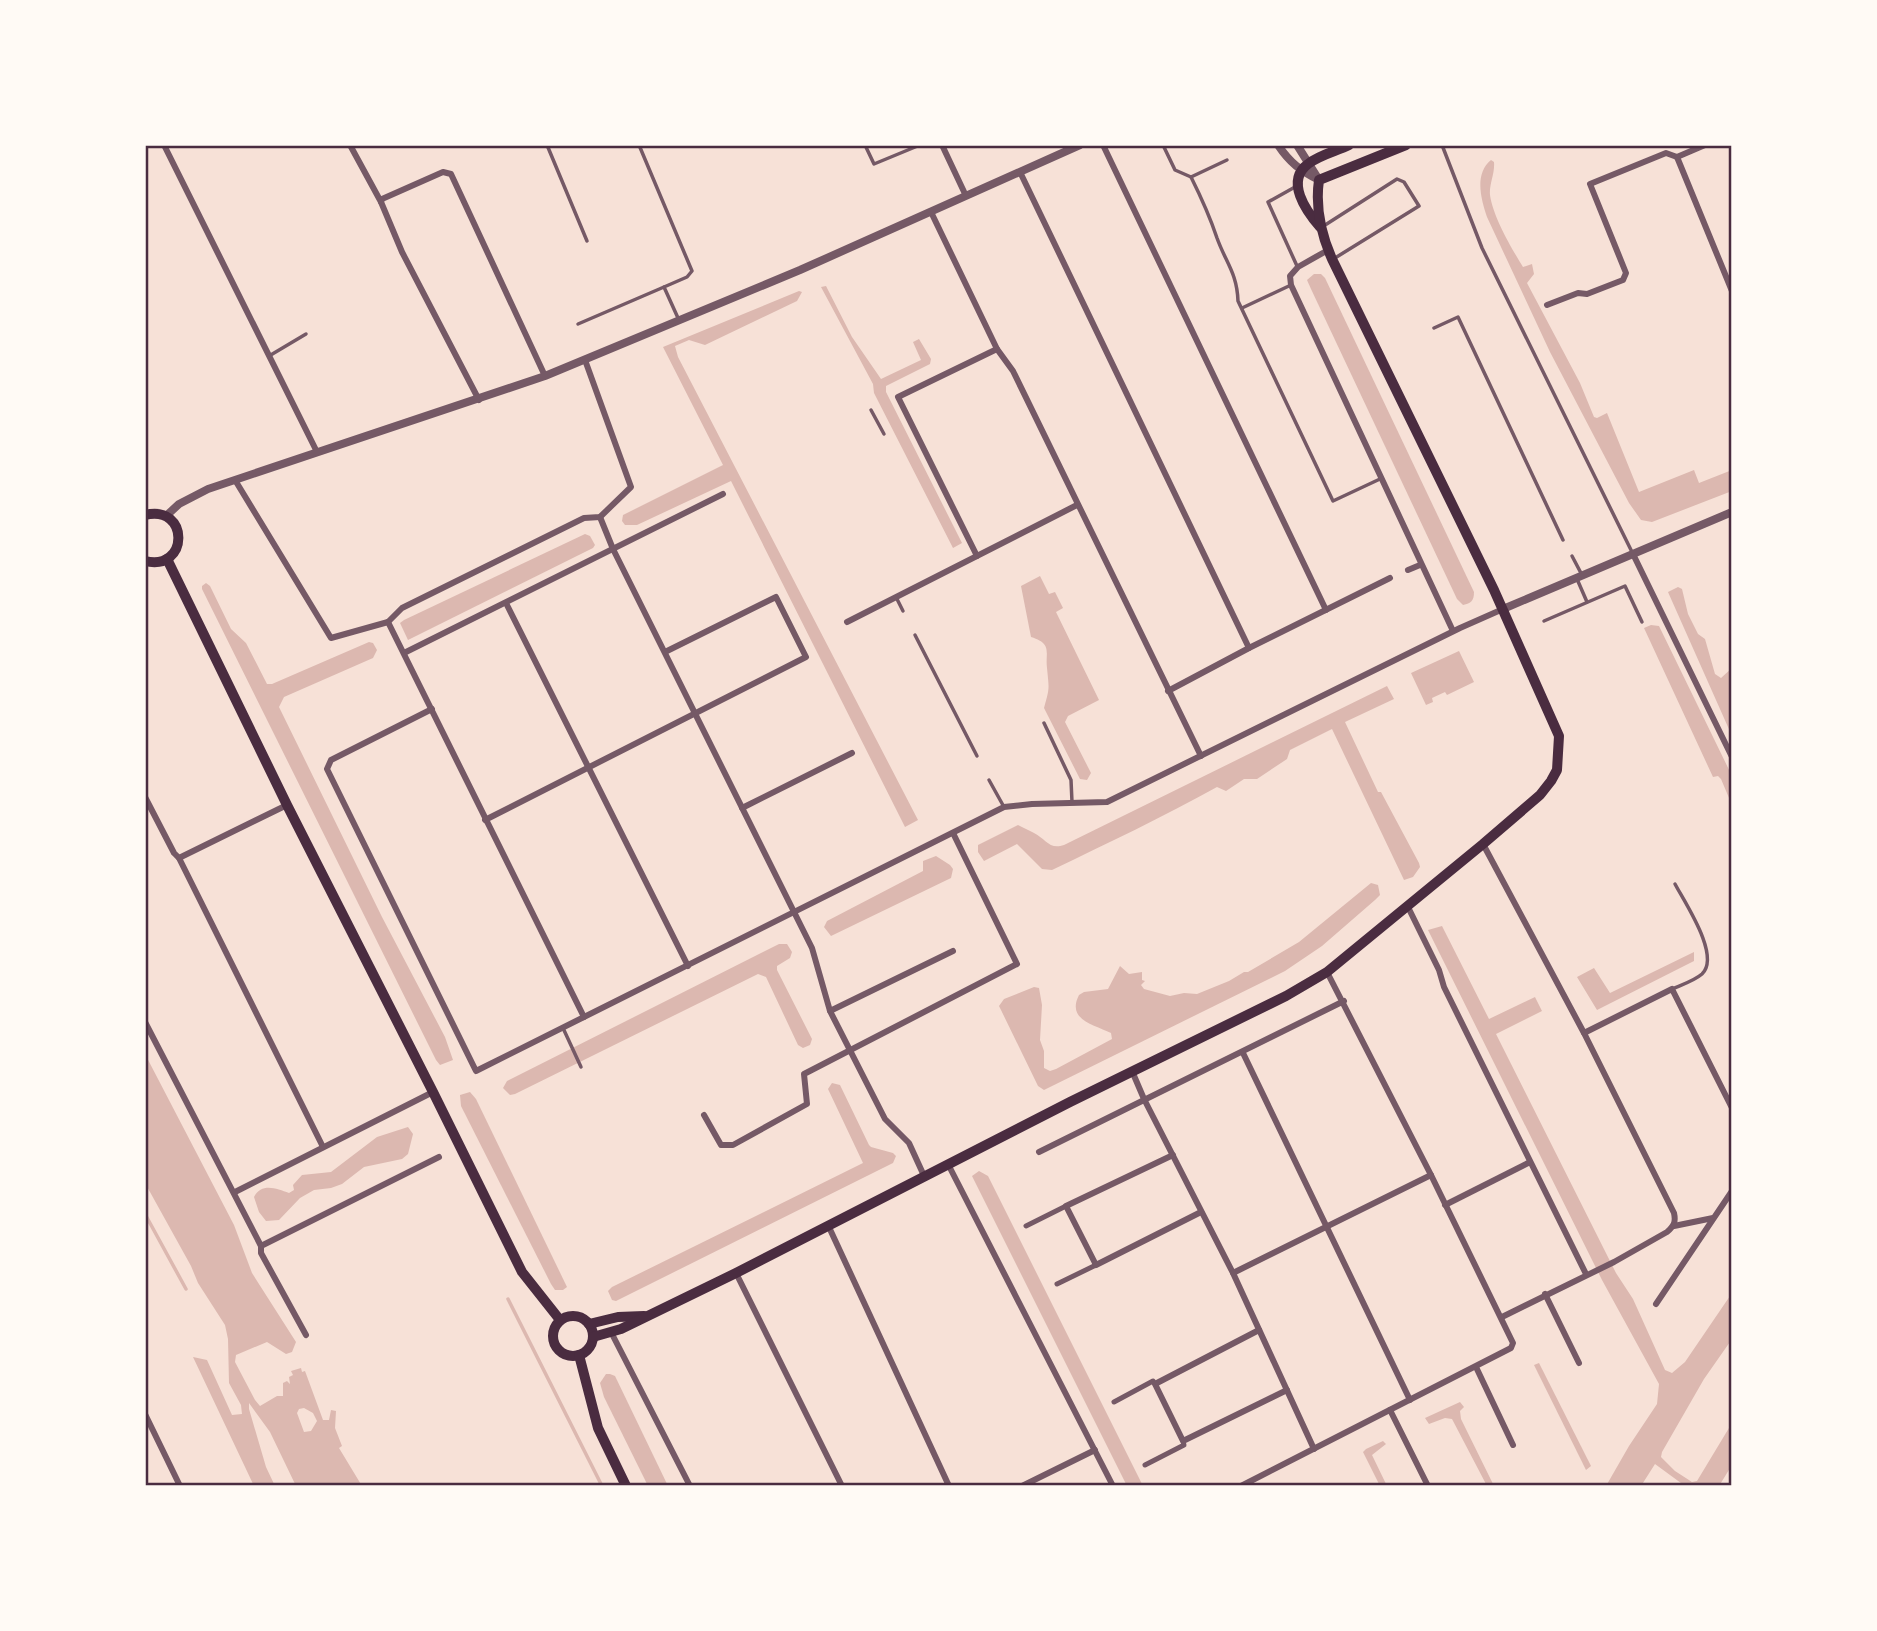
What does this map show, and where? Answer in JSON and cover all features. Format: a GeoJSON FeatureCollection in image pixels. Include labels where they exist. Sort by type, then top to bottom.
{"type":"FeatureCollection","features":[{"type":"Feature","properties":{"kind":"main road"},"geometry":{"type":"LineString","coordinates":[[1320,228],[1308,214],[1297,186],[1300,171],[1309,163],[1349,145]]}},
{"type":"Feature","properties":{"kind":"main road"},"geometry":{"type":"LineString","coordinates":[[593,1337],[611,1332],[736,1273],[1132,1071],[1286,996],[1327,972],[1540,795],[1557,770],[1559,736],[1503,609],[1330,254],[1320,228],[1317,198],[1320,180],[1406,145]]}},
{"type":"Feature","properties":{"kind":"main road"},"geometry":{"type":"LineString","coordinates":[[145,515],[155,513],[166,516],[175,525],[179,537],[176,550],[167,559],[158,562],[145,561]]}},
{"type":"Feature","properties":{"kind":"main road"},"geometry":{"type":"LineString","coordinates":[[167,559],[287,805],[522,1272],[560,1320]]}},
{"type":"Feature","properties":{"kind":"main road"},"geometry":{"type":"LineString","coordinates":[[574,1315],[589,1324],[593,1337],[590,1346],[579,1355],[564,1354],[555,1345],[553,1333],[560,1320],[574,1315]]}},
{"type":"Feature","properties":{"kind":"main road"},"geometry":{"type":"LineString","coordinates":[[589,1324],[618,1317],[648,1315]]}},
{"type":"Feature","properties":{"kind":"main road"},"geometry":{"type":"LineString","coordinates":[[579,1355],[598,1428],[626,1486]]}},
{"type":"Feature","properties":{"kind":"street"},"geometry":{"type":"LineString","coordinates":[[164,145],[317,452]]}},
{"type":"Feature","properties":{"kind":"street"},"geometry":{"type":"LineString","coordinates":[[350,145],[479,400]]}},
{"type":"Feature","properties":{"kind":"street"},"geometry":{"type":"LineString","coordinates":[[942,145],[966,196]]}},
{"type":"Feature","properties":{"kind":"street"},"geometry":{"type":"LineString","coordinates":[[166,516],[188,498],[234,480],[479,400],[585,360],[1080,145]]}},
{"type":"Feature","properties":{"kind":"street"},"geometry":{"type":"LineString","coordinates":[[1103,145],[1326,610]]}},
{"type":"Feature","properties":{"kind":"street"},"geometry":{"type":"LineString","coordinates":[[1278,145],[1287,159],[1300,171],[1320,180]]}},
{"type":"Feature","properties":{"kind":"street"},"geometry":{"type":"LineString","coordinates":[[1297,145],[1320,180]]}},
{"type":"Feature","properties":{"kind":"street"},"geometry":{"type":"LineString","coordinates":[[1547,305],[1578,293],[1587,294],[1610,286],[1623,280],[1626,274],[1590,184],[1666,153],[1677,157],[1705,145]]}},
{"type":"Feature","properties":{"kind":"street"},"geometry":{"type":"LineString","coordinates":[[1677,157],[1732,291]]}},
{"type":"Feature","properties":{"kind":"street"},"geometry":{"type":"LineString","coordinates":[[381,202],[382,198],[443,172],[451,174],[545,376]]}},
{"type":"Feature","properties":{"kind":"street"},"geometry":{"type":"LineString","coordinates":[[1020,172],[1249,648]]}},
{"type":"Feature","properties":{"kind":"street"},"geometry":{"type":"LineString","coordinates":[[931,212],[997,349],[1013,371],[1201,756]]}},
{"type":"Feature","properties":{"kind":"street"},"geometry":{"type":"LineString","coordinates":[[1330,254],[1298,267],[1290,276],[1291,285],[1453,631]]}},
{"type":"Feature","properties":{"kind":"street"},"geometry":{"type":"LineString","coordinates":[[977,556],[898,397],[997,349]]}},
{"type":"Feature","properties":{"kind":"street"},"geometry":{"type":"LineString","coordinates":[[234,480],[331,638],[388,622],[402,608],[584,518],[600,517],[631,487],[585,360]]}},
{"type":"Feature","properties":{"kind":"street"},"geometry":{"type":"LineString","coordinates":[[404,653],[723,494]]}},
{"type":"Feature","properties":{"kind":"street"},"geometry":{"type":"LineString","coordinates":[[848,622],[1077,505]]}},
{"type":"Feature","properties":{"kind":"street"},"geometry":{"type":"LineString","coordinates":[[432,709],[331,760],[327,769],[476,1071],[1004,807],[1107,802],[1453,631],[1579,576],[1731,515]]}},
{"type":"Feature","properties":{"kind":"street"},"geometry":{"type":"LineString","coordinates":[[600,517],[613,549],[812,948],[830,1011],[885,1119],[909,1143],[925,1178]]}},
{"type":"Feature","properties":{"kind":"street"},"geometry":{"type":"LineString","coordinates":[[1633,554],[1732,757]]}},
{"type":"Feature","properties":{"kind":"street"},"geometry":{"type":"LineString","coordinates":[[1408,570],[1420,565]]}},
{"type":"Feature","properties":{"kind":"street"},"geometry":{"type":"LineString","coordinates":[[1168,691],[1390,578]]}},
{"type":"Feature","properties":{"kind":"street"},"geometry":{"type":"LineString","coordinates":[[485,820],[806,657],[776,597],[665,652]]}},
{"type":"Feature","properties":{"kind":"street"},"geometry":{"type":"LineString","coordinates":[[506,603],[688,966]]}},
{"type":"Feature","properties":{"kind":"street"},"geometry":{"type":"LineString","coordinates":[[388,622],[584,1017]]}},
{"type":"Feature","properties":{"kind":"street"},"geometry":{"type":"LineString","coordinates":[[743,808],[852,753]]}},
{"type":"Feature","properties":{"kind":"street"},"geometry":{"type":"LineString","coordinates":[[145,797],[179,858],[323,1147]]}},
{"type":"Feature","properties":{"kind":"street"},"geometry":{"type":"LineString","coordinates":[[179,858],[287,805]]}},
{"type":"Feature","properties":{"kind":"street"},"geometry":{"type":"LineString","coordinates":[[704,1115],[720,1145],[733,1145],[807,1104],[804,1074],[1017,964],[953,833]]}},
{"type":"Feature","properties":{"kind":"street"},"geometry":{"type":"LineString","coordinates":[[1483,844],[1584,1033],[1674,1213],[1674,1226]]}},
{"type":"Feature","properties":{"kind":"street"},"geometry":{"type":"LineString","coordinates":[[1407,905],[1444,987],[1586,1274]]}},
{"type":"Feature","properties":{"kind":"street"},"geometry":{"type":"LineString","coordinates":[[830,1011],[953,951]]}},
{"type":"Feature","properties":{"kind":"street"},"geometry":{"type":"LineString","coordinates":[[1241,1486],[1476,1367],[1511,1348],[1513,1343],[1327,972]]}},
{"type":"Feature","properties":{"kind":"street"},"geometry":{"type":"LineString","coordinates":[[1584,1033],[1672,989],[1732,1108]]}},
{"type":"Feature","properties":{"kind":"street"},"geometry":{"type":"LineString","coordinates":[[1039,1152],[1343,1001]]}},
{"type":"Feature","properties":{"kind":"street"},"geometry":{"type":"LineString","coordinates":[[145,1022],[235,1192],[261,1246],[261,1253],[306,1335]]}},
{"type":"Feature","properties":{"kind":"street"},"geometry":{"type":"LineString","coordinates":[[1243,1053],[1410,1400]]}},
{"type":"Feature","properties":{"kind":"street"},"geometry":{"type":"LineString","coordinates":[[1132,1071],[1233,1273],[1314,1449]]}},
{"type":"Feature","properties":{"kind":"street"},"geometry":{"type":"LineString","coordinates":[[235,1192],[433,1092]]}},
{"type":"Feature","properties":{"kind":"street"},"geometry":{"type":"LineString","coordinates":[[1026,1226],[1173,1154]]}},
{"type":"Feature","properties":{"kind":"street"},"geometry":{"type":"LineString","coordinates":[[261,1246],[439,1157]]}},
{"type":"Feature","properties":{"kind":"street"},"geometry":{"type":"LineString","coordinates":[[1445,1205],[1530,1162]]}},
{"type":"Feature","properties":{"kind":"street"},"geometry":{"type":"LineString","coordinates":[[949,1166],[1113,1486]]}},
{"type":"Feature","properties":{"kind":"street"},"geometry":{"type":"LineString","coordinates":[[1233,1273],[1431,1175]]}},
{"type":"Feature","properties":{"kind":"street"},"geometry":{"type":"LineString","coordinates":[[1656,1304],[1732,1191]]}},
{"type":"Feature","properties":{"kind":"street"},"geometry":{"type":"LineString","coordinates":[[1066,1206],[1096,1265]]}},
{"type":"Feature","properties":{"kind":"street"},"geometry":{"type":"LineString","coordinates":[[1057,1284],[1201,1212]]}},
{"type":"Feature","properties":{"kind":"street"},"geometry":{"type":"LineString","coordinates":[[1502,1317],[1614,1262],[1667,1233],[1674,1226],[1713,1218]]}},
{"type":"Feature","properties":{"kind":"street"},"geometry":{"type":"LineString","coordinates":[[828,1225],[949,1486]]}},
{"type":"Feature","properties":{"kind":"street"},"geometry":{"type":"LineString","coordinates":[[736,1273],[842,1486]]}},
{"type":"Feature","properties":{"kind":"street"},"geometry":{"type":"LineString","coordinates":[[1545,1294],[1579,1363]]}},
{"type":"Feature","properties":{"kind":"street"},"geometry":{"type":"LineString","coordinates":[[1155,1384],[1259,1329]]}},
{"type":"Feature","properties":{"kind":"street"},"geometry":{"type":"LineString","coordinates":[[611,1332],[690,1486]]}},
{"type":"Feature","properties":{"kind":"street"},"geometry":{"type":"LineString","coordinates":[[1476,1367],[1513,1445]]}},
{"type":"Feature","properties":{"kind":"street"},"geometry":{"type":"LineString","coordinates":[[1114,1402],[1153,1381],[1155,1384],[1184,1445],[1145,1465]]}},
{"type":"Feature","properties":{"kind":"street"},"geometry":{"type":"LineString","coordinates":[[1182,1441],[1287,1390]]}},
{"type":"Feature","properties":{"kind":"street"},"geometry":{"type":"LineString","coordinates":[[1390,1410],[1428,1486]]}},
{"type":"Feature","properties":{"kind":"street"},"geometry":{"type":"LineString","coordinates":[[145,1414],[180,1486]]}},
{"type":"Feature","properties":{"kind":"street"},"geometry":{"type":"LineString","coordinates":[[1022,1486],[1095,1450]]}},
{"type":"Feature","properties":{"kind":"lane"},"geometry":{"type":"LineString","coordinates":[[547,145],[587,241]]}},
{"type":"Feature","properties":{"kind":"lane"},"geometry":{"type":"LineString","coordinates":[[578,324],[687,277],[692,271],[639,145]]}},
{"type":"Feature","properties":{"kind":"lane"},"geometry":{"type":"LineString","coordinates":[[864,145],[874,164],[920,145]]}},
{"type":"Feature","properties":{"kind":"lane"},"geometry":{"type":"LineString","coordinates":[[1163,145],[1175,170],[1191,177],[1237,282],[1238,301],[1333,501],[1380,479]]}},
{"type":"Feature","properties":{"kind":"lane"},"geometry":{"type":"LineString","coordinates":[[1442,145],[1482,248],[1633,554]]}},
{"type":"Feature","properties":{"kind":"lane"},"geometry":{"type":"LineString","coordinates":[[1191,177],[1227,160]]}},
{"type":"Feature","properties":{"kind":"lane"},"geometry":{"type":"LineString","coordinates":[[1320,228],[1393,180],[1404,182],[1419,206],[1330,254]]}},
{"type":"Feature","properties":{"kind":"lane"},"geometry":{"type":"LineString","coordinates":[[1297,186],[1268,202],[1298,267]]}},
{"type":"Feature","properties":{"kind":"lane"},"geometry":{"type":"LineString","coordinates":[[1242,308],[1291,285]]}},
{"type":"Feature","properties":{"kind":"lane"},"geometry":{"type":"LineString","coordinates":[[664,287],[679,320]]}},
{"type":"Feature","properties":{"kind":"lane"},"geometry":{"type":"LineString","coordinates":[[1434,328],[1458,317],[1563,540]]}},
{"type":"Feature","properties":{"kind":"lane"},"geometry":{"type":"LineString","coordinates":[[269,356],[306,334]]}},
{"type":"Feature","properties":{"kind":"lane"},"geometry":{"type":"LineString","coordinates":[[871,410],[884,434]]}},
{"type":"Feature","properties":{"kind":"lane"},"geometry":{"type":"LineString","coordinates":[[1572,556],[1587,602]]}},
{"type":"Feature","properties":{"kind":"lane"},"geometry":{"type":"LineString","coordinates":[[1544,621],[1625,586],[1642,622]]}},
{"type":"Feature","properties":{"kind":"lane"},"geometry":{"type":"LineString","coordinates":[[897,597],[903,611]]}},
{"type":"Feature","properties":{"kind":"lane"},"geometry":{"type":"LineString","coordinates":[[915,635],[977,756]]}},
{"type":"Feature","properties":{"kind":"lane"},"geometry":{"type":"LineString","coordinates":[[1044,723],[1071,780],[1072,802]]}},
{"type":"Feature","properties":{"kind":"lane"},"geometry":{"type":"LineString","coordinates":[[989,780],[1004,807]]}},
{"type":"Feature","properties":{"kind":"lane"},"geometry":{"type":"LineString","coordinates":[[1672,989],[1701,975],[1708,967],[1709,952],[1675,884]]}},
{"type":"Feature","properties":{"kind":"lane"},"geometry":{"type":"LineString","coordinates":[[563,1028],[580,1064]]}},
{"type":"Feature","properties":{"kind":"shaded area"},"geometry":{"type":"Polygon","coordinates":[[[1491,160],[1494,166],[1490,195],[1499,223],[1523,267],[1532,264],[1534,274],[1527,283],[1580,383],[1594,417],[1607,413],[1639,492],[1694,470],[1699,483],[1732,470],[1732,491],[1652,522],[1641,520],[1629,503],[1550,352],[1487,217],[1480,187],[1482,172],[1491,160]]]}},
{"type":"Feature","properties":{"kind":"shaded area"},"geometry":{"type":"Polygon","coordinates":[[[1314,274],[1321,274],[1325,278],[1474,592],[1473,600],[1468,603],[1463,605],[1457,599],[1311,289],[1307,280],[1314,274]]]}},
{"type":"Feature","properties":{"kind":"shaded area"},"geometry":{"type":"Polygon","coordinates":[[[826,286],[852,337],[881,379],[921,360],[913,342],[919,339],[931,359],[930,364],[886,386],[886,392],[962,543],[953,548],[874,393],[873,384],[821,287],[826,286]]]}},
{"type":"Feature","properties":{"kind":"shaded area"},"geometry":{"type":"Polygon","coordinates":[[[802,292],[797,301],[705,345],[689,340],[675,346],[678,357],[918,820],[905,827],[731,481],[637,525],[625,525],[622,521],[623,515],[723,465],[663,347],[802,292]]]}},
{"type":"Feature","properties":{"kind":"shaded area"},"geometry":{"type":"Polygon","coordinates":[[[585,534],[590,536],[595,545],[593,548],[408,640],[400,623],[404,620],[585,534]]]}},
{"type":"Feature","properties":{"kind":"shaded area"},"geometry":{"type":"Polygon","coordinates":[[[1040,576],[1049,594],[1055,592],[1063,608],[1056,612],[1099,700],[1068,716],[1065,722],[1091,773],[1087,780],[1080,779],[1044,708],[1049,688],[1046,649],[1042,643],[1031,637],[1021,586],[1040,576]]]}},
{"type":"Feature","properties":{"kind":"shaded area"},"geometry":{"type":"Polygon","coordinates":[[[206,583],[231,629],[246,643],[267,684],[369,642],[373,643],[377,650],[373,658],[284,697],[279,707],[382,917],[445,1037],[453,1060],[440,1065],[436,1060],[202,589],[206,583]]]}},
{"type":"Feature","properties":{"kind":"shaded area"},"geometry":{"type":"Polygon","coordinates":[[[1678,587],[1682,589],[1688,614],[1698,634],[1705,639],[1715,674],[1721,678],[1732,668],[1732,736],[1668,592],[1678,587]]]}},
{"type":"Feature","properties":{"kind":"shaded area"},"geometry":{"type":"Polygon","coordinates":[[[1659,626],[1732,776],[1732,805],[1721,779],[1718,776],[1713,777],[1644,628],[1659,626]]]}},
{"type":"Feature","properties":{"kind":"shaded area"},"geometry":{"type":"Polygon","coordinates":[[[1459,651],[1474,682],[1447,695],[1445,692],[1432,698],[1433,702],[1426,705],[1411,673],[1459,651]]]}},
{"type":"Feature","properties":{"kind":"shaded area"},"geometry":{"type":"Polygon","coordinates":[[[1387,686],[1394,699],[1345,722],[1378,792],[1381,792],[1419,863],[1420,867],[1413,877],[1404,880],[1332,729],[1290,750],[1287,759],[1257,779],[1244,779],[1226,791],[1217,787],[1052,870],[1042,869],[1017,844],[984,861],[978,852],[978,845],[1018,825],[1051,845],[1064,845],[1387,686]]]}},
{"type":"Feature","properties":{"kind":"shaded area"},"geometry":{"type":"Polygon","coordinates":[[[936,856],[953,869],[951,878],[831,936],[824,927],[827,921],[923,871],[923,861],[936,856]]]}},
{"type":"Feature","properties":{"kind":"shaded area"},"geometry":{"type":"Polygon","coordinates":[[[1371,883],[1378,885],[1380,895],[1322,946],[1285,971],[1044,1090],[1038,1086],[999,1006],[1004,999],[1034,987],[1039,988],[1042,1005],[1040,1040],[1044,1051],[1044,1068],[1050,1071],[1112,1039],[1111,1033],[1079,1016],[1076,1003],[1079,995],[1084,992],[1108,989],[1120,966],[1129,974],[1142,972],[1142,980],[1145,981],[1141,985],[1144,989],[1170,996],[1197,994],[1248,972],[1299,942],[1371,883]]]}},
{"type":"Feature","properties":{"kind":"shaded area"},"geometry":{"type":"Polygon","coordinates":[[[1442,926],[1489,1019],[1535,997],[1542,1011],[1496,1034],[1616,1273],[1633,1299],[1665,1370],[1672,1373],[1685,1362],[1732,1293],[1732,1339],[1704,1379],[1661,1457],[1675,1471],[1692,1482],[1697,1481],[1732,1423],[1732,1465],[1719,1486],[1685,1486],[1655,1464],[1641,1486],[1606,1486],[1657,1404],[1659,1384],[1602,1280],[1428,930],[1442,926]]]}},
{"type":"Feature","properties":{"kind":"shaded area"},"geometry":{"type":"Polygon","coordinates":[[[779,944],[787,944],[792,952],[790,958],[777,966],[777,970],[812,1039],[810,1045],[803,1048],[798,1045],[766,977],[758,974],[515,1094],[510,1095],[503,1088],[507,1081],[779,944]]]}},
{"type":"Feature","properties":{"kind":"shaded area"},"geometry":{"type":"Polygon","coordinates":[[[1694,952],[1694,961],[1597,1010],[1577,977],[1594,968],[1610,993],[1694,952]]]}},
{"type":"Feature","properties":{"kind":"shaded area"},"geometry":{"type":"Polygon","coordinates":[[[145,1054],[234,1225],[252,1273],[296,1342],[292,1352],[286,1354],[267,1342],[236,1355],[235,1362],[260,1406],[277,1396],[283,1396],[283,1383],[287,1381],[290,1384],[289,1377],[293,1375],[291,1371],[301,1368],[302,1372],[305,1371],[323,1420],[329,1420],[331,1410],[336,1411],[335,1428],[342,1446],[339,1448],[362,1486],[296,1486],[270,1432],[249,1403],[266,1467],[275,1486],[254,1486],[193,1357],[207,1360],[232,1415],[242,1414],[241,1405],[229,1383],[225,1325],[198,1283],[145,1183],[145,1054]],[[304,1408],[297,1413],[304,1432],[311,1431],[317,1421],[313,1413],[304,1408]]]}},
{"type":"Feature","properties":{"kind":"shaded area"},"geometry":{"type":"Polygon","coordinates":[[[832,1083],[840,1085],[869,1145],[893,1153],[896,1156],[893,1163],[616,1301],[612,1300],[608,1291],[612,1287],[863,1163],[828,1089],[832,1083]]]}},
{"type":"Feature","properties":{"kind":"shaded area"},"geometry":{"type":"Polygon","coordinates":[[[470,1092],[476,1099],[567,1287],[563,1290],[555,1290],[551,1284],[461,1106],[460,1095],[470,1092]]]}},
{"type":"Feature","properties":{"kind":"shaded area"},"geometry":{"type":"Polygon","coordinates":[[[408,1127],[413,1134],[408,1154],[402,1159],[364,1167],[342,1184],[314,1190],[300,1198],[279,1220],[266,1221],[259,1212],[254,1197],[261,1189],[270,1188],[289,1193],[294,1190],[293,1185],[302,1175],[331,1172],[377,1137],[408,1127]]]}},
{"type":"Feature","properties":{"kind":"shaded area"},"geometry":{"type":"Polygon","coordinates":[[[979,1171],[988,1176],[1143,1486],[1127,1486],[972,1176],[979,1171]]]}},
{"type":"Feature","properties":{"kind":"shaded area"},"geometry":{"type":"Polygon","coordinates":[[[1539,1363],[1591,1466],[1586,1470],[1534,1365],[1539,1363]]]}},
{"type":"Feature","properties":{"kind":"shaded area"},"geometry":{"type":"Polygon","coordinates":[[[606,1374],[615,1376],[668,1486],[648,1486],[604,1397],[600,1383],[606,1374]]]}},
{"type":"Feature","properties":{"kind":"shaded area"},"geometry":{"type":"Polygon","coordinates":[[[1460,1402],[1464,1407],[1460,1411],[1461,1419],[1494,1486],[1487,1486],[1452,1419],[1445,1418],[1429,1424],[1425,1418],[1460,1402]]]}},
{"type":"Feature","properties":{"kind":"shaded area"},"geometry":{"type":"Polygon","coordinates":[[[1383,1441],[1386,1444],[1372,1455],[1387,1486],[1380,1486],[1363,1452],[1383,1441]]]}},
{"type":"Feature","properties":{"kind":"waterway"},"geometry":{"type":"LineString","coordinates":[[145,1214],[186,1289]]}},
{"type":"Feature","properties":{"kind":"waterway"},"geometry":{"type":"LineString","coordinates":[[508,1299],[602,1486]]}}]}
